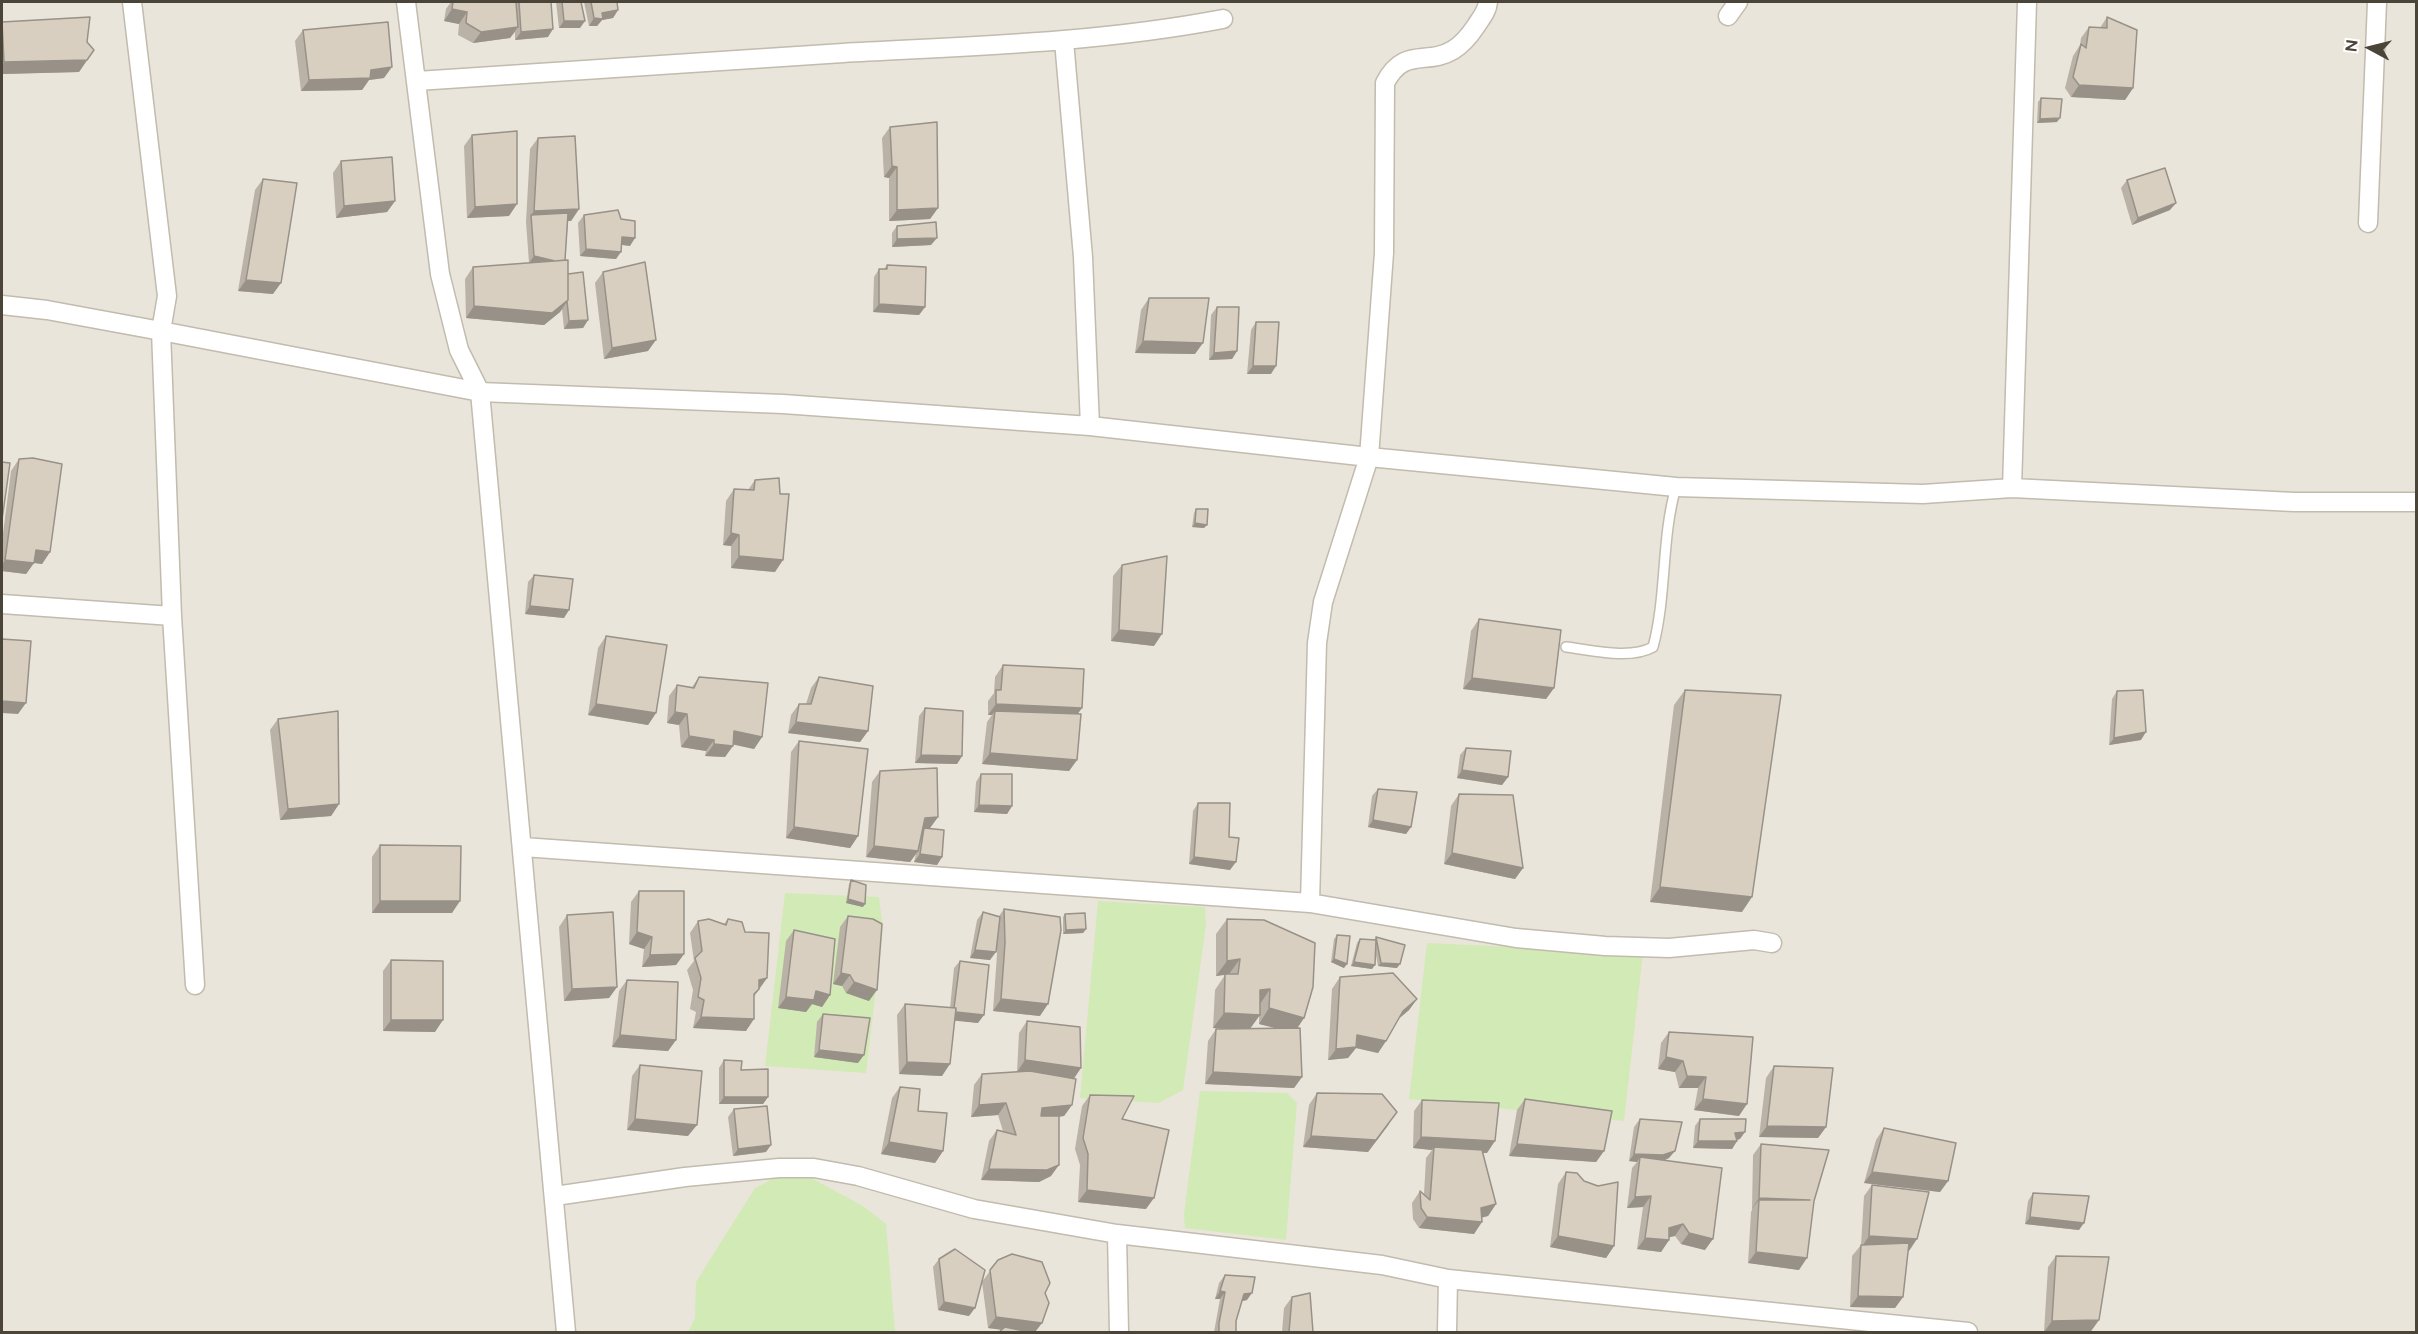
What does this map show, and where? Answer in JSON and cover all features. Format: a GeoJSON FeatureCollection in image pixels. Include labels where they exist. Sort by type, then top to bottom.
{"type":"FeatureCollection","features":[{"type":"Feature","properties":{"kind":"street"},"geometry":{"type":"LineString","coordinates":[[132,2],[167,296],[161,331],[172,616],[195,985]]}},
{"type":"Feature","properties":{"kind":"street"},"geometry":{"type":"LineString","coordinates":[[406,2],[440,274],[459,350],[480,392],[524,848],[566,1332]]}},
{"type":"Feature","properties":{"kind":"street"},"geometry":{"type":"LineString","coordinates":[[1310,903],[1317,643],[1323,602],[1369,457],[1384,253],[1386,83],[1392,69],[1406,61],[1451,51],[1469,37],[1487,9],[1488,2]]}},
{"type":"Feature","properties":{"kind":"street"},"geometry":{"type":"LineString","coordinates":[[2012,488],[2027,2]]}},
{"type":"Feature","properties":{"kind":"street"},"geometry":{"type":"LineString","coordinates":[[2368,222],[2377,2]]}},
{"type":"Feature","properties":{"kind":"street"},"geometry":{"type":"LineString","coordinates":[[417,81],[703,61],[1064,41],[1161,31],[1223,19]]}},
{"type":"Feature","properties":{"kind":"street"},"geometry":{"type":"LineString","coordinates":[[1064,41],[1083,257],[1090,426]]}},
{"type":"Feature","properties":{"kind":"street"},"geometry":{"type":"LineString","coordinates":[[2,305],[47,310],[480,392],[783,404],[1090,426],[1369,457],[1676,487],[1923,494],[2012,488],[2294,502],[2416,502]]}},
{"type":"Feature","properties":{"kind":"street"},"geometry":{"type":"LineString","coordinates":[[2,604],[172,616]]}},
{"type":"Feature","properties":{"kind":"street"},"geometry":{"type":"LineString","coordinates":[[524,848],[1310,903],[1516,938],[1605,946],[1669,948],[1754,940],[1772,943]]}},
{"type":"Feature","properties":{"kind":"street"},"geometry":{"type":"LineString","coordinates":[[555,1196],[685,1177],[779,1168],[814,1168],[858,1176],[974,1209],[1117,1234],[1382,1265],[1448,1279],[1968,1332]]}},
{"type":"Feature","properties":{"kind":"street"},"geometry":{"type":"LineString","coordinates":[[1117,1234],[1119,1332]]}},
{"type":"Feature","properties":{"kind":"street"},"geometry":{"type":"LineString","coordinates":[[1448,1279],[1448,1332]]}},
{"type":"Feature","properties":{"kind":"lane"},"geometry":{"type":"LineString","coordinates":[[1566,647],[1626,652],[1646,651],[1653,647],[1663,590],[1671,505],[1676,487]]}},
{"type":"Feature","properties":{"kind":"shaded area"},"geometry":{"type":"Polygon","coordinates":[[[2,2],[2416,2],[2416,1332],[2,1332],[2,2]]]}},
{"type":"Feature","properties":{"kind":"green space"},"geometry":{"type":"Polygon","coordinates":[[[785,893],[879,897],[883,929],[866,1073],[765,1066],[785,893]]]}},
{"type":"Feature","properties":{"kind":"green space"},"geometry":{"type":"Polygon","coordinates":[[[1098,901],[1205,907],[1206,925],[1183,1090],[1159,1103],[1080,1098],[1098,901]]]}},
{"type":"Feature","properties":{"kind":"green space"},"geometry":{"type":"Polygon","coordinates":[[[1427,943],[1643,953],[1624,1121],[1409,1099],[1427,943]]]}},
{"type":"Feature","properties":{"kind":"green space"},"geometry":{"type":"Polygon","coordinates":[[[1200,1091],[1287,1093],[1297,1103],[1286,1240],[1185,1228],[1184,1214],[1200,1091]]]}},
{"type":"Feature","properties":{"kind":"green space"},"geometry":{"type":"Polygon","coordinates":[[[793,1168],[863,1206],[886,1224],[895,1332],[688,1332],[695,1318],[696,1282],[755,1188],[793,1168]]]}},
{"type":"Feature","properties":{"kind":"building"},"geometry":{"type":"Polygon","coordinates":[[[453,2],[516,2],[518,27],[481,32],[466,23],[467,12],[452,9],[453,2]]]}},
{"type":"Feature","properties":{"kind":"building"},"geometry":{"type":"Polygon","coordinates":[[[519,2],[551,2],[553,29],[521,32],[519,2]]]}},
{"type":"Feature","properties":{"kind":"building"},"geometry":{"type":"Polygon","coordinates":[[[562,2],[581,2],[585,21],[564,21],[562,2]]]}},
{"type":"Feature","properties":{"kind":"building"},"geometry":{"type":"Polygon","coordinates":[[[591,2],[617,2],[618,10],[602,13],[603,19],[594,18],[591,2]]]}},
{"type":"Feature","properties":{"kind":"building"},"geometry":{"type":"Polygon","coordinates":[[[90,17],[87,42],[94,50],[87,60],[4,62],[2,22],[90,17]]]}},
{"type":"Feature","properties":{"kind":"building"},"geometry":{"type":"Polygon","coordinates":[[[2107,17],[2137,30],[2133,88],[2079,85],[2073,77],[2081,44],[2086,48],[2089,27],[2107,28],[2107,17]]]}},
{"type":"Feature","properties":{"kind":"building"},"geometry":{"type":"Polygon","coordinates":[[[388,22],[392,67],[371,70],[370,78],[309,80],[303,30],[388,22]]]}},
{"type":"Feature","properties":{"kind":"building"},"geometry":{"type":"Polygon","coordinates":[[[2041,98],[2062,99],[2060,118],[2040,119],[2041,98]]]}},
{"type":"Feature","properties":{"kind":"building"},"geometry":{"type":"Polygon","coordinates":[[[937,122],[938,208],[897,210],[897,167],[892,166],[890,127],[937,122]]]}},
{"type":"Feature","properties":{"kind":"building"},"geometry":{"type":"Polygon","coordinates":[[[517,131],[517,204],[475,207],[472,135],[517,131]]]}},
{"type":"Feature","properties":{"kind":"building"},"geometry":{"type":"Polygon","coordinates":[[[575,136],[579,209],[534,211],[538,138],[575,136]]]}},
{"type":"Feature","properties":{"kind":"building"},"geometry":{"type":"Polygon","coordinates":[[[392,157],[395,201],[344,206],[341,161],[392,157]]]}},
{"type":"Feature","properties":{"kind":"building"},"geometry":{"type":"Polygon","coordinates":[[[2165,168],[2176,203],[2138,218],[2127,180],[2165,168]]]}},
{"type":"Feature","properties":{"kind":"building"},"geometry":{"type":"Polygon","coordinates":[[[263,179],[297,183],[281,283],[246,280],[263,179]]]}},
{"type":"Feature","properties":{"kind":"building"},"geometry":{"type":"Polygon","coordinates":[[[618,210],[621,219],[635,221],[635,238],[622,237],[621,252],[586,249],[584,215],[618,210]]]}},
{"type":"Feature","properties":{"kind":"building"},"geometry":{"type":"Polygon","coordinates":[[[568,213],[565,260],[555,261],[534,256],[531,215],[568,213]]]}},
{"type":"Feature","properties":{"kind":"building"},"geometry":{"type":"Polygon","coordinates":[[[936,222],[937,238],[897,239],[897,226],[936,222]]]}},
{"type":"Feature","properties":{"kind":"building"},"geometry":{"type":"Polygon","coordinates":[[[568,260],[568,300],[552,313],[474,306],[473,267],[568,260]]]}},
{"type":"Feature","properties":{"kind":"building"},"geometry":{"type":"Polygon","coordinates":[[[645,262],[656,340],[612,348],[603,272],[645,262]]]}},
{"type":"Feature","properties":{"kind":"building"},"geometry":{"type":"Polygon","coordinates":[[[887,265],[926,267],[925,307],[879,304],[879,269],[887,269],[887,265]]]}},
{"type":"Feature","properties":{"kind":"building"},"geometry":{"type":"Polygon","coordinates":[[[583,272],[588,320],[569,321],[568,274],[583,272]]]}},
{"type":"Feature","properties":{"kind":"building"},"geometry":{"type":"Polygon","coordinates":[[[1149,298],[1209,298],[1203,343],[1143,341],[1149,298]]]}},
{"type":"Feature","properties":{"kind":"building"},"geometry":{"type":"Polygon","coordinates":[[[1217,307],[1239,307],[1237,351],[1214,353],[1217,307]]]}},
{"type":"Feature","properties":{"kind":"building"},"geometry":{"type":"Polygon","coordinates":[[[1256,322],[1279,322],[1276,366],[1253,366],[1256,322]]]}},
{"type":"Feature","properties":{"kind":"building"},"geometry":{"type":"Polygon","coordinates":[[[33,458],[62,464],[50,552],[36,550],[34,563],[5,560],[19,459],[33,458]]]}},
{"type":"Feature","properties":{"kind":"building"},"geometry":{"type":"Polygon","coordinates":[[[2,462],[10,463],[2,520],[2,462]]]}},
{"type":"Feature","properties":{"kind":"building"},"geometry":{"type":"Polygon","coordinates":[[[779,478],[780,494],[789,494],[783,560],[739,556],[739,535],[731,533],[734,489],[754,490],[755,480],[779,478]]]}},
{"type":"Feature","properties":{"kind":"building"},"geometry":{"type":"Polygon","coordinates":[[[1196,509],[1208,509],[1207,525],[1195,523],[1196,509]]]}},
{"type":"Feature","properties":{"kind":"building"},"geometry":{"type":"Polygon","coordinates":[[[1167,556],[1162,634],[1119,630],[1122,565],[1167,556]]]}},
{"type":"Feature","properties":{"kind":"building"},"geometry":{"type":"Polygon","coordinates":[[[534,575],[573,579],[569,610],[530,606],[534,575]]]}},
{"type":"Feature","properties":{"kind":"building"},"geometry":{"type":"Polygon","coordinates":[[[1479,619],[1561,630],[1554,688],[1472,678],[1479,619]]]}},
{"type":"Feature","properties":{"kind":"building"},"geometry":{"type":"Polygon","coordinates":[[[606,636],[667,645],[656,713],[596,704],[606,636]]]}},
{"type":"Feature","properties":{"kind":"building"},"geometry":{"type":"Polygon","coordinates":[[[2,639],[31,641],[26,703],[2,701],[2,639]]]}},
{"type":"Feature","properties":{"kind":"building"},"geometry":{"type":"Polygon","coordinates":[[[1003,665],[1084,669],[1082,708],[996,704],[996,690],[1001,690],[1003,665]]]}},
{"type":"Feature","properties":{"kind":"building"},"geometry":{"type":"Polygon","coordinates":[[[699,677],[768,683],[762,737],[734,731],[733,746],[714,744],[714,740],[689,736],[687,714],[675,712],[677,685],[694,688],[699,677]]]}},
{"type":"Feature","properties":{"kind":"building"},"geometry":{"type":"Polygon","coordinates":[[[819,677],[873,686],[868,731],[796,722],[799,704],[811,704],[819,677]]]}},
{"type":"Feature","properties":{"kind":"building"},"geometry":{"type":"Polygon","coordinates":[[[1685,690],[1781,695],[1752,897],[1660,887],[1685,690]]]}},
{"type":"Feature","properties":{"kind":"building"},"geometry":{"type":"Polygon","coordinates":[[[2143,690],[2146,732],[2114,738],[2117,691],[2143,690]]]}},
{"type":"Feature","properties":{"kind":"building"},"geometry":{"type":"Polygon","coordinates":[[[925,708],[963,711],[962,756],[921,755],[925,708]]]}},
{"type":"Feature","properties":{"kind":"building"},"geometry":{"type":"Polygon","coordinates":[[[338,711],[339,804],[288,809],[278,719],[338,711]]]}},
{"type":"Feature","properties":{"kind":"building"},"geometry":{"type":"Polygon","coordinates":[[[995,711],[1081,714],[1077,760],[990,753],[995,711]]]}},
{"type":"Feature","properties":{"kind":"building"},"geometry":{"type":"Polygon","coordinates":[[[799,741],[868,749],[858,836],[794,827],[799,741]]]}},
{"type":"Feature","properties":{"kind":"building"},"geometry":{"type":"Polygon","coordinates":[[[1466,748],[1511,751],[1508,777],[1462,770],[1466,748]]]}},
{"type":"Feature","properties":{"kind":"building"},"geometry":{"type":"Polygon","coordinates":[[[937,768],[938,817],[925,818],[918,851],[874,846],[880,771],[937,768]]]}},
{"type":"Feature","properties":{"kind":"building"},"geometry":{"type":"Polygon","coordinates":[[[981,774],[1012,774],[1012,806],[979,805],[981,774]]]}},
{"type":"Feature","properties":{"kind":"building"},"geometry":{"type":"Polygon","coordinates":[[[1378,789],[1417,792],[1411,827],[1373,820],[1378,789]]]}},
{"type":"Feature","properties":{"kind":"building"},"geometry":{"type":"Polygon","coordinates":[[[1459,794],[1513,795],[1523,868],[1452,853],[1459,794]]]}},
{"type":"Feature","properties":{"kind":"building"},"geometry":{"type":"Polygon","coordinates":[[[1198,803],[1230,803],[1229,837],[1239,838],[1236,862],[1194,857],[1198,803]]]}},
{"type":"Feature","properties":{"kind":"building"},"geometry":{"type":"Polygon","coordinates":[[[924,828],[944,830],[942,857],[920,854],[924,828]]]}},
{"type":"Feature","properties":{"kind":"building"},"geometry":{"type":"Polygon","coordinates":[[[380,845],[461,846],[460,901],[380,901],[380,845]]]}},
{"type":"Feature","properties":{"kind":"building"},"geometry":{"type":"Polygon","coordinates":[[[851,880],[866,885],[865,904],[848,899],[851,880]]]}},
{"type":"Feature","properties":{"kind":"building"},"geometry":{"type":"Polygon","coordinates":[[[639,891],[684,891],[684,954],[650,955],[652,937],[637,932],[639,891]]]}},
{"type":"Feature","properties":{"kind":"building"},"geometry":{"type":"Polygon","coordinates":[[[1004,909],[1060,917],[1061,930],[1048,1004],[1001,999],[1005,943],[1004,909]]]}},
{"type":"Feature","properties":{"kind":"building"},"geometry":{"type":"Polygon","coordinates":[[[613,912],[617,987],[572,989],[567,915],[613,912]]]}},
{"type":"Feature","properties":{"kind":"building"},"geometry":{"type":"Polygon","coordinates":[[[983,912],[1000,917],[996,952],[975,950],[983,912]]]}},
{"type":"Feature","properties":{"kind":"building"},"geometry":{"type":"Polygon","coordinates":[[[1085,913],[1086,929],[1066,930],[1065,914],[1085,913]]]}},
{"type":"Feature","properties":{"kind":"building"},"geometry":{"type":"Polygon","coordinates":[[[848,916],[873,919],[882,924],[877,990],[854,982],[850,975],[841,973],[848,916]]]}},
{"type":"Feature","properties":{"kind":"building"},"geometry":{"type":"Polygon","coordinates":[[[709,919],[726,925],[728,919],[742,922],[745,932],[769,933],[767,978],[759,980],[759,989],[754,994],[754,1019],[701,1017],[704,1000],[698,997],[701,978],[695,958],[702,951],[698,921],[709,919]]]}},
{"type":"Feature","properties":{"kind":"building"},"geometry":{"type":"Polygon","coordinates":[[[1227,919],[1264,920],[1315,943],[1313,987],[1304,1018],[1269,1008],[1270,989],[1260,990],[1260,1015],[1224,1013],[1225,974],[1238,974],[1240,959],[1227,961],[1227,919]]]}},
{"type":"Feature","properties":{"kind":"building"},"geometry":{"type":"Polygon","coordinates":[[[794,930],[835,939],[830,995],[816,991],[814,1000],[786,997],[794,930]]]}},
{"type":"Feature","properties":{"kind":"building"},"geometry":{"type":"Polygon","coordinates":[[[1337,935],[1350,936],[1347,964],[1334,959],[1337,935]]]}},
{"type":"Feature","properties":{"kind":"building"},"geometry":{"type":"Polygon","coordinates":[[[1376,937],[1405,945],[1400,964],[1381,963],[1376,937]]]}},
{"type":"Feature","properties":{"kind":"building"},"geometry":{"type":"Polygon","coordinates":[[[1360,939],[1376,940],[1375,965],[1354,962],[1360,939]]]}},
{"type":"Feature","properties":{"kind":"building"},"geometry":{"type":"Polygon","coordinates":[[[391,960],[443,961],[443,1020],[391,1020],[391,960]]]}},
{"type":"Feature","properties":{"kind":"building"},"geometry":{"type":"Polygon","coordinates":[[[960,961],[989,965],[984,1015],[956,1012],[954,1008],[960,961]]]}},
{"type":"Feature","properties":{"kind":"building"},"geometry":{"type":"Polygon","coordinates":[[[1393,973],[1417,999],[1403,1011],[1386,1041],[1357,1035],[1356,1047],[1336,1049],[1340,977],[1393,973]]]}},
{"type":"Feature","properties":{"kind":"building"},"geometry":{"type":"Polygon","coordinates":[[[627,980],[678,982],[676,1040],[620,1035],[627,980]]]}},
{"type":"Feature","properties":{"kind":"building"},"geometry":{"type":"Polygon","coordinates":[[[905,1004],[956,1008],[950,1064],[907,1062],[905,1004]]]}},
{"type":"Feature","properties":{"kind":"building"},"geometry":{"type":"Polygon","coordinates":[[[823,1014],[870,1018],[864,1055],[819,1050],[823,1014]]]}},
{"type":"Feature","properties":{"kind":"building"},"geometry":{"type":"Polygon","coordinates":[[[1027,1021],[1080,1027],[1081,1068],[1025,1060],[1027,1021]]]}},
{"type":"Feature","properties":{"kind":"building"},"geometry":{"type":"Polygon","coordinates":[[[1300,1028],[1302,1077],[1213,1072],[1216,1029],[1300,1028]]]}},
{"type":"Feature","properties":{"kind":"building"},"geometry":{"type":"Polygon","coordinates":[[[1669,1032],[1753,1037],[1747,1104],[1703,1099],[1706,1077],[1687,1076],[1683,1061],[1666,1057],[1669,1032]]]}},
{"type":"Feature","properties":{"kind":"building"},"geometry":{"type":"Polygon","coordinates":[[[724,1060],[742,1061],[741,1070],[768,1069],[768,1097],[724,1097],[724,1060]]]}},
{"type":"Feature","properties":{"kind":"building"},"geometry":{"type":"Polygon","coordinates":[[[640,1065],[702,1071],[697,1125],[635,1119],[640,1065]]]}},
{"type":"Feature","properties":{"kind":"building"},"geometry":{"type":"Polygon","coordinates":[[[1774,1066],[1833,1068],[1826,1127],[1767,1126],[1774,1066]]]}},
{"type":"Feature","properties":{"kind":"building"},"geometry":{"type":"Polygon","coordinates":[[[1030,1071],[1076,1079],[1072,1105],[1042,1108],[1041,1116],[1059,1116],[1059,1165],[1047,1170],[989,1169],[997,1130],[1016,1135],[1006,1103],[979,1105],[982,1074],[1030,1071]]]}},
{"type":"Feature","properties":{"kind":"building"},"geometry":{"type":"Polygon","coordinates":[[[900,1087],[920,1089],[918,1111],[947,1113],[943,1151],[889,1142],[900,1087]]]}},
{"type":"Feature","properties":{"kind":"building"},"geometry":{"type":"Polygon","coordinates":[[[1317,1093],[1382,1094],[1397,1112],[1376,1140],[1311,1136],[1317,1093]]]}},
{"type":"Feature","properties":{"kind":"building"},"geometry":{"type":"Polygon","coordinates":[[[1090,1095],[1134,1096],[1122,1119],[1169,1130],[1154,1198],[1087,1190],[1088,1154],[1083,1138],[1090,1095]]]}},
{"type":"Feature","properties":{"kind":"building"},"geometry":{"type":"Polygon","coordinates":[[[1525,1099],[1612,1111],[1604,1151],[1517,1144],[1525,1099]]]}},
{"type":"Feature","properties":{"kind":"building"},"geometry":{"type":"Polygon","coordinates":[[[1422,1100],[1499,1103],[1495,1141],[1421,1137],[1422,1100]]]}},
{"type":"Feature","properties":{"kind":"building"},"geometry":{"type":"Polygon","coordinates":[[[767,1106],[771,1145],[738,1149],[734,1109],[767,1106]]]}},
{"type":"Feature","properties":{"kind":"building"},"geometry":{"type":"Polygon","coordinates":[[[1640,1119],[1682,1122],[1675,1151],[1663,1155],[1634,1154],[1640,1119]]]}},
{"type":"Feature","properties":{"kind":"building"},"geometry":{"type":"Polygon","coordinates":[[[1700,1119],[1746,1119],[1745,1132],[1735,1133],[1737,1141],[1698,1141],[1700,1119]]]}},
{"type":"Feature","properties":{"kind":"building"},"geometry":{"type":"Polygon","coordinates":[[[1884,1128],[1956,1143],[1948,1181],[1872,1172],[1884,1128]]]}},
{"type":"Feature","properties":{"kind":"building"},"geometry":{"type":"Polygon","coordinates":[[[1761,1144],[1829,1150],[1814,1201],[1807,1258],[1756,1252],[1759,1200],[1810,1200],[1759,1198],[1761,1144]]]}},
{"type":"Feature","properties":{"kind":"building"},"geometry":{"type":"Polygon","coordinates":[[[1434,1147],[1482,1150],[1496,1204],[1481,1208],[1482,1222],[1427,1217],[1421,1208],[1420,1191],[1430,1200],[1434,1147]]]}},
{"type":"Feature","properties":{"kind":"building"},"geometry":{"type":"Polygon","coordinates":[[[1640,1157],[1722,1168],[1713,1239],[1689,1233],[1683,1224],[1669,1228],[1669,1240],[1645,1238],[1651,1196],[1635,1197],[1640,1157]]]}},
{"type":"Feature","properties":{"kind":"building"},"geometry":{"type":"Polygon","coordinates":[[[1566,1172],[1577,1173],[1584,1181],[1598,1186],[1618,1182],[1614,1246],[1558,1236],[1566,1172]]]}},
{"type":"Feature","properties":{"kind":"building"},"geometry":{"type":"Polygon","coordinates":[[[1872,1185],[1929,1192],[1917,1239],[1869,1236],[1872,1185]]]}},
{"type":"Feature","properties":{"kind":"building"},"geometry":{"type":"Polygon","coordinates":[[[2033,1193],[2089,1196],[2084,1223],[2030,1217],[2033,1193]]]}},
{"type":"Feature","properties":{"kind":"building"},"geometry":{"type":"Polygon","coordinates":[[[1909,1243],[1903,1297],[1858,1296],[1861,1245],[1909,1243]]]}},
{"type":"Feature","properties":{"kind":"building"},"geometry":{"type":"Polygon","coordinates":[[[955,1249],[985,1270],[975,1308],[944,1302],[939,1259],[955,1249]]]}},
{"type":"Feature","properties":{"kind":"building"},"geometry":{"type":"Polygon","coordinates":[[[1012,1254],[1042,1262],[1050,1283],[1045,1293],[1049,1303],[1042,1323],[996,1317],[990,1270],[998,1260],[1012,1254]]]}},
{"type":"Feature","properties":{"kind":"building"},"geometry":{"type":"Polygon","coordinates":[[[2056,1256],[2109,1257],[2099,1320],[2052,1321],[2056,1256]]]}},
{"type":"Feature","properties":{"kind":"building"},"geometry":{"type":"Polygon","coordinates":[[[1225,1275],[1255,1277],[1252,1293],[1244,1294],[1236,1321],[1236,1332],[1219,1332],[1225,1292],[1220,1291],[1225,1275]]]}},
{"type":"Feature","properties":{"kind":"building"},"geometry":{"type":"Polygon","coordinates":[[[1310,1293],[1313,1332],[1289,1332],[1292,1297],[1310,1293]]]}},
{"type":"Feature","properties":{"kind":"building"},"geometry":{"type":"Polygon","coordinates":[[[1005,1327],[1029,1332],[999,1332],[1005,1327]]]}}]}
